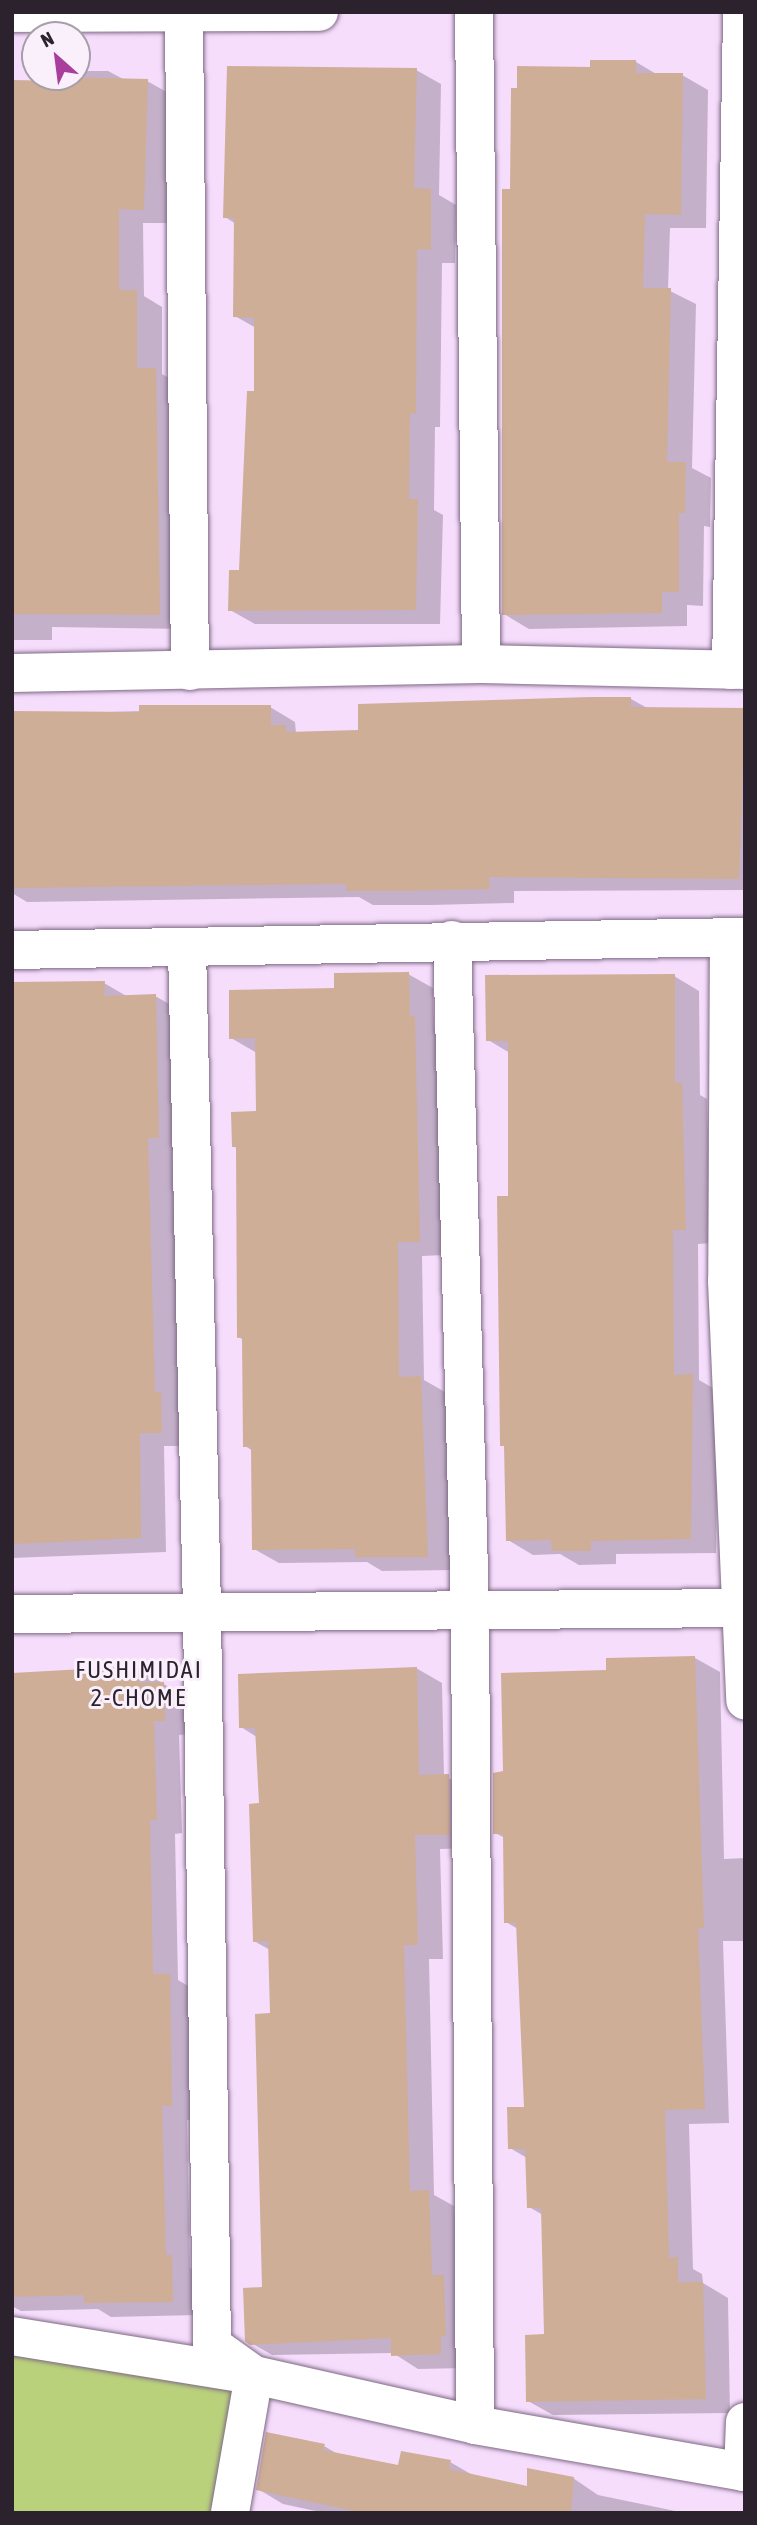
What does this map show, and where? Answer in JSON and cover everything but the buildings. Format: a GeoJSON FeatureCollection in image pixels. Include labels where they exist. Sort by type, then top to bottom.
{"type":"FeatureCollection","features":[{"type":"Feature","properties":{"kind":"street"},"geometry":{"type":"LineString","coordinates":[[12,13],[184,16],[318,12]]}},
{"type":"Feature","properties":{"kind":"street"},"geometry":{"type":"LineString","coordinates":[[474,12],[481,664]]}},
{"type":"Feature","properties":{"kind":"street"},"geometry":{"type":"LineString","coordinates":[[12,673],[481,664],[738,670],[742,12]]}},
{"type":"Feature","properties":{"kind":"street"},"geometry":{"type":"LineString","coordinates":[[184,16],[190,671]]}},
{"type":"Feature","properties":{"kind":"street"},"geometry":{"type":"LineString","coordinates":[[12,950],[452,940],[737,937],[727,1281],[745,1701]]}},
{"type":"Feature","properties":{"kind":"street"},"geometry":{"type":"LineString","coordinates":[[452,940],[470,1610],[475,2425]]}},
{"type":"Feature","properties":{"kind":"street"},"geometry":{"type":"LineString","coordinates":[[187,948],[202,1611],[212,2345],[254,2375]]}},
{"type":"Feature","properties":{"kind":"street"},"geometry":{"type":"LineString","coordinates":[[12,1614],[742,1608]]}},
{"type":"Feature","properties":{"kind":"street"},"geometry":{"type":"LineString","coordinates":[[12,2336],[254,2375],[475,2425],[744,2472],[745,2422]]}},
{"type":"Feature","properties":{"kind":"street"},"geometry":{"type":"LineString","coordinates":[[230,2513],[254,2375]]}},
{"type":"Feature","properties":{"kind":"green space"},"geometry":{"type":"Polygon","coordinates":[[[12,2355],[238,2392],[217,2513],[12,2513],[12,2355]]]}},
{"type":"Feature","properties":{"kind":"district","name":"FUSHIMIDAI 2-CHOME"},"geometry":{"type":"Point","coordinates":[139,1684]}}]}
